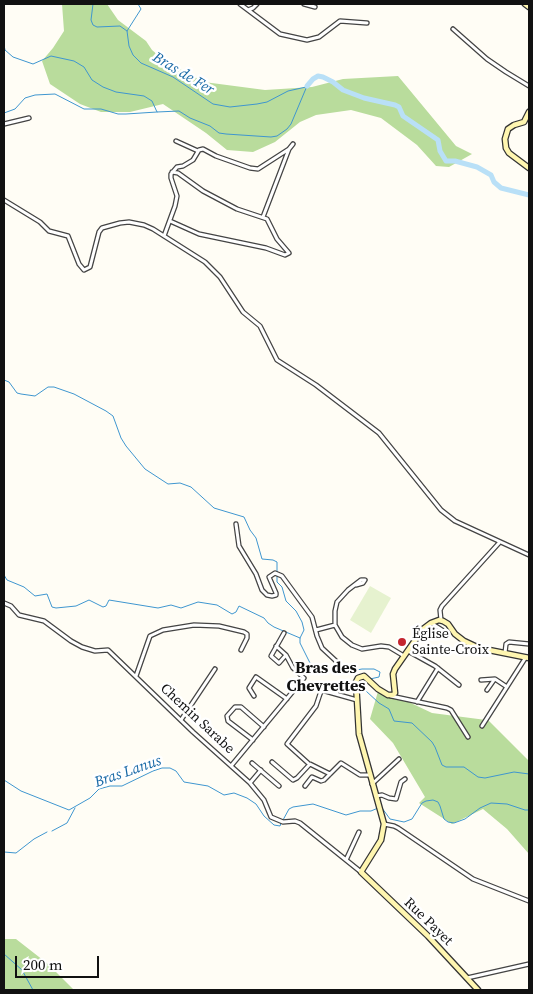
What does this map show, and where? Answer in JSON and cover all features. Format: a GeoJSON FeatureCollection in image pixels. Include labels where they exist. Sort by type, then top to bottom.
{"type":"FeatureCollection","features":[{"type":"Feature","properties":{"kind":"main road"},"geometry":{"type":"LineString","coordinates":[[525,4],[529,7]]}},
{"type":"Feature","properties":{"kind":"main road"},"geometry":{"type":"LineString","coordinates":[[529,112],[524,122],[511,127],[505,139],[509,153],[529,168]]}},
{"type":"Feature","properties":{"kind":"main road"},"geometry":{"type":"LineString","coordinates":[[361,872],[381,840],[384,824],[359,734],[356,680],[362,676],[368,678],[374,685],[390,696],[394,694],[394,672],[404,656],[423,629],[431,623],[441,620],[448,624],[455,634],[464,641],[479,648],[528,657]]}},
{"type":"Feature","properties":{"kind":"main road","name":"Rue Payet"},"geometry":{"type":"LineString","coordinates":[[361,872],[428,936],[478,990]]}},
{"type":"Feature","properties":{"kind":"street"},"geometry":{"type":"LineString","coordinates":[[240,4],[280,34],[307,40],[314,40],[340,21],[367,23]]}},
{"type":"Feature","properties":{"kind":"street"},"geometry":{"type":"LineString","coordinates":[[248,10],[257,4]]}},
{"type":"Feature","properties":{"kind":"street"},"geometry":{"type":"LineString","coordinates":[[304,4],[315,7]]}},
{"type":"Feature","properties":{"kind":"street"},"geometry":{"type":"LineString","coordinates":[[453,29],[506,72],[529,86]]}},
{"type":"Feature","properties":{"kind":"street"},"geometry":{"type":"LineString","coordinates":[[4,124],[29,118]]}},
{"type":"Feature","properties":{"kind":"street"},"geometry":{"type":"LineString","coordinates":[[176,140],[198,151]]}},
{"type":"Feature","properties":{"kind":"street"},"geometry":{"type":"LineString","coordinates":[[263,217],[289,149],[293,144]]}},
{"type":"Feature","properties":{"kind":"street"},"geometry":{"type":"LineString","coordinates":[[164,236],[177,196],[171,178],[172,172],[177,167],[189,164],[198,151],[203,149],[224,159],[258,169],[289,149]]}},
{"type":"Feature","properties":{"kind":"street"},"geometry":{"type":"LineString","coordinates":[[170,221],[199,234],[266,248],[285,255],[289,253],[277,239],[268,220],[237,209],[203,191],[178,173],[172,172]]}},
{"type":"Feature","properties":{"kind":"street"},"geometry":{"type":"LineString","coordinates":[[4,200],[30,216],[49,231],[68,236],[79,264],[84,270],[90,267],[97,236],[102,228],[129,222],[144,225],[205,262],[220,276],[243,312],[260,326],[270,350],[277,360],[316,385],[379,433],[441,510],[455,521],[529,555]]}},
{"type":"Feature","properties":{"kind":"street"},"geometry":{"type":"LineString","coordinates":[[236,524],[239,546],[256,574],[262,590],[267,595],[276,595],[269,577],[273,573],[279,574],[314,620],[322,648],[336,661]]}},
{"type":"Feature","properties":{"kind":"street"},"geometry":{"type":"LineString","coordinates":[[441,620],[440,610],[442,606],[499,542]]}},
{"type":"Feature","properties":{"kind":"street"},"geometry":{"type":"LineString","coordinates":[[356,585],[343,594],[337,602],[335,625],[342,637],[352,645],[362,648],[389,647],[404,656]]}},
{"type":"Feature","properties":{"kind":"street","name":"Chemin Sarabe"},"geometry":{"type":"LineString","coordinates":[[4,603],[11,606],[19,615],[44,621],[82,647],[95,651],[108,650],[180,720],[250,783],[264,800],[271,817],[284,822],[300,823],[361,872]]}},
{"type":"Feature","properties":{"kind":"street"},"geometry":{"type":"LineString","coordinates":[[431,623],[442,630]]}},
{"type":"Feature","properties":{"kind":"street"},"geometry":{"type":"LineString","coordinates":[[136,676],[150,636],[164,630],[194,625],[219,626],[244,632],[247,634],[247,638],[240,650]]}},
{"type":"Feature","properties":{"kind":"street"},"geometry":{"type":"LineString","coordinates":[[316,630],[335,625]]}},
{"type":"Feature","properties":{"kind":"street"},"geometry":{"type":"LineString","coordinates":[[284,633],[272,653],[272,659],[279,663],[286,655]]}},
{"type":"Feature","properties":{"kind":"street"},"geometry":{"type":"LineString","coordinates":[[505,654],[506,644],[509,642],[529,644]]}},
{"type":"Feature","properties":{"kind":"street"},"geometry":{"type":"LineString","coordinates":[[231,766],[304,678],[293,668],[286,655],[276,646]]}},
{"type":"Feature","properties":{"kind":"street"},"geometry":{"type":"LineString","coordinates":[[408,651],[438,668],[459,685]]}},
{"type":"Feature","properties":{"kind":"street"},"geometry":{"type":"LineString","coordinates":[[482,726],[528,657]]}},
{"type":"Feature","properties":{"kind":"street"},"geometry":{"type":"LineString","coordinates":[[418,702],[438,668]]}},
{"type":"Feature","properties":{"kind":"street"},"geometry":{"type":"LineString","coordinates":[[180,720],[215,669]]}},
{"type":"Feature","properties":{"kind":"street"},"geometry":{"type":"LineString","coordinates":[[254,696],[249,688],[256,677],[287,699]]}},
{"type":"Feature","properties":{"kind":"street"},"geometry":{"type":"LineString","coordinates":[[481,680],[494,679],[507,688]]}},
{"type":"Feature","properties":{"kind":"street"},"geometry":{"type":"LineString","coordinates":[[487,690],[494,679]]}},
{"type":"Feature","properties":{"kind":"street"},"geometry":{"type":"LineString","coordinates":[[308,763],[287,744],[316,706],[322,690],[357,700]]}},
{"type":"Feature","properties":{"kind":"street"},"geometry":{"type":"LineString","coordinates":[[390,696],[441,706],[451,710],[468,736]]}},
{"type":"Feature","properties":{"kind":"street"},"geometry":{"type":"LineString","coordinates":[[253,740],[228,721],[227,716],[235,707],[240,706],[264,727]]}},
{"type":"Feature","properties":{"kind":"street"},"geometry":{"type":"LineString","coordinates":[[372,784],[399,759]]}},
{"type":"Feature","properties":{"kind":"street"},"geometry":{"type":"LineString","coordinates":[[272,762],[293,780],[310,764],[330,774]]}},
{"type":"Feature","properties":{"kind":"street"},"geometry":{"type":"LineString","coordinates":[[252,763],[279,786]]}},
{"type":"Feature","properties":{"kind":"street"},"geometry":{"type":"LineString","coordinates":[[305,786],[312,777],[322,781],[341,763],[362,776],[369,775]]}},
{"type":"Feature","properties":{"kind":"street"},"geometry":{"type":"LineString","coordinates":[[250,783],[260,770]]}},
{"type":"Feature","properties":{"kind":"street"},"geometry":{"type":"LineString","coordinates":[[376,796],[382,795],[396,799],[401,782],[405,779]]}},
{"type":"Feature","properties":{"kind":"street"},"geometry":{"type":"LineString","coordinates":[[384,824],[394,826],[473,879],[529,901]]}},
{"type":"Feature","properties":{"kind":"street"},"geometry":{"type":"LineString","coordinates":[[346,860],[360,832]]}},
{"type":"Feature","properties":{"kind":"street"},"geometry":{"type":"LineString","coordinates":[[467,978],[529,964]]}},
{"type":"Feature","properties":{"kind":"green space"},"geometry":{"type":"Polygon","coordinates":[[[62,4],[107,4],[118,20],[146,41],[152,50],[165,61],[204,82],[265,90],[312,87],[343,79],[398,76],[456,146],[472,154],[449,167],[436,166],[417,145],[381,118],[351,110],[316,115],[300,122],[275,142],[253,152],[227,150],[206,133],[163,104],[130,112],[101,112],[80,104],[50,84],[42,61],[64,31],[62,4]]]}},
{"type":"Feature","properties":{"kind":"green space"},"geometry":{"type":"Polygon","coordinates":[[[370,586],[391,598],[371,633],[350,620],[370,586]]]}},
{"type":"Feature","properties":{"kind":"green space"},"geometry":{"type":"Polygon","coordinates":[[[379,688],[432,713],[487,719],[529,761],[529,854],[507,829],[483,809],[452,824],[419,803],[425,797],[393,743],[370,719],[379,688]]]}},
{"type":"Feature","properties":{"kind":"green space"},"geometry":{"type":"Polygon","coordinates":[[[4,939],[16,939],[48,964],[74,990],[4,990],[4,939]]]}},
{"type":"Feature","properties":{"kind":"waterway"},"geometry":{"type":"LineString","coordinates":[[93,4],[91,20],[93,25],[97,27],[120,26],[127,31]]}},
{"type":"Feature","properties":{"kind":"waterway","name":"Bras de Fer"},"geometry":{"type":"LineString","coordinates":[[138,4],[141,9],[127,31],[129,46],[133,55],[141,63],[173,77],[213,104],[230,107],[257,104],[267,102],[288,91],[306,87]]}},
{"type":"Feature","properties":{"kind":"waterway"},"geometry":{"type":"LineString","coordinates":[[4,45],[5,50],[13,57],[33,64],[51,56],[74,61],[84,67],[92,80],[103,87],[116,92],[144,96],[152,101],[157,112],[179,111],[190,118],[210,126],[219,133],[226,134],[277,136],[291,124],[307,86]]}},
{"type":"Feature","properties":{"kind":"waterway"},"geometry":{"type":"LineString","coordinates":[[307,86],[318,76],[323,77],[343,90],[364,98],[395,105],[399,107],[403,116],[438,140],[440,151],[446,161],[455,161],[477,167],[491,175],[494,182],[501,188],[529,195]]}},
{"type":"Feature","properties":{"kind":"waterway"},"geometry":{"type":"LineString","coordinates":[[4,113],[15,109],[25,98],[35,95],[55,94],[84,109],[101,109],[118,114],[157,112]]}},
{"type":"Feature","properties":{"kind":"waterway","name":"Bras des Chevrettes"},"geometry":{"type":"LineString","coordinates":[[4,380],[9,382],[17,393],[35,396],[48,387],[54,387],[74,394],[106,411],[113,416],[121,438],[145,469],[168,484],[180,483],[191,487],[214,508],[244,517],[256,538],[262,559],[277,562],[277,582],[282,587],[286,601],[296,611],[302,622],[304,630],[300,643],[311,665],[324,670],[351,671],[374,669],[380,672],[379,677],[370,679]]}},
{"type":"Feature","properties":{"kind":"waterway"},"geometry":{"type":"LineString","coordinates":[[4,575],[7,580],[24,587],[35,596],[47,594],[52,607],[56,608],[76,606],[89,600],[103,607],[106,606],[109,600],[158,608],[171,605],[181,608],[198,602],[217,605],[232,614],[236,612],[239,606],[264,618],[274,627],[300,638]]}},
{"type":"Feature","properties":{"kind":"waterway","name":"Bras des Chevrettes"},"geometry":{"type":"LineString","coordinates":[[367,681],[364,684],[366,691],[389,709],[394,721],[412,723],[432,742],[442,765],[446,767],[464,767],[478,777],[485,778],[514,772],[529,774]]}},
{"type":"Feature","properties":{"kind":"waterway","name":"Bras Lanus"},"geometry":{"type":"LineString","coordinates":[[4,780],[21,791],[69,810],[90,798],[99,789],[110,786],[122,786],[153,771],[170,768],[176,771],[184,782],[208,786],[224,795],[234,793],[247,798],[256,804],[264,816],[274,825],[280,826],[281,823]]}},
{"type":"Feature","properties":{"kind":"waterway","name":"Bras Lanus"},"geometry":{"type":"LineString","coordinates":[[382,808],[390,819],[404,822],[412,819],[422,803],[433,800],[438,802],[444,819],[454,823],[465,819],[480,808],[491,803],[507,804],[529,810]]}},
{"type":"Feature","properties":{"kind":"waterway","name":"Bras Lanus"},"geometry":{"type":"LineString","coordinates":[[283,820],[289,809],[313,804],[346,815],[378,808]]}},
{"type":"Feature","properties":{"kind":"waterway"},"geometry":{"type":"LineString","coordinates":[[52,831],[67,823],[75,808]]}},
{"type":"Feature","properties":{"kind":"waterway"},"geometry":{"type":"LineString","coordinates":[[4,852],[16,853],[47,832]]}},
{"type":"Feature","properties":{"kind":"waterway"},"geometry":{"type":"LineString","coordinates":[[4,954],[22,970],[33,990]]}},
{"type":"Feature","properties":{"kind":"place","name":"Église Sainte-Croix"},"geometry":{"type":"Point","coordinates":[402,642]}},
{"type":"Feature","properties":{"kind":"district","name":"Bras des Chevrettes"},"geometry":{"type":"Point","coordinates":[326,678]}}]}
